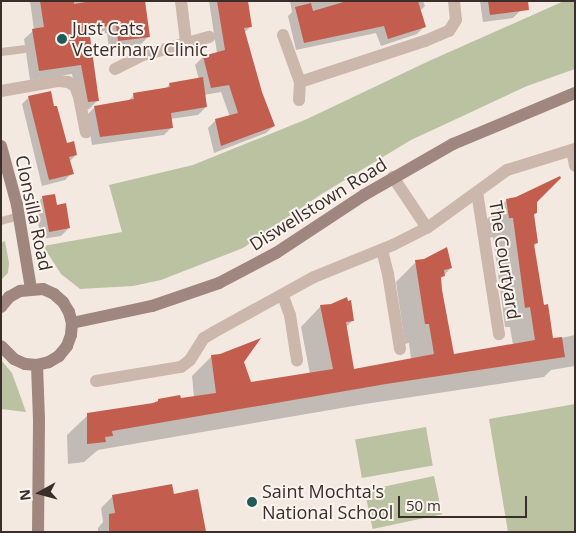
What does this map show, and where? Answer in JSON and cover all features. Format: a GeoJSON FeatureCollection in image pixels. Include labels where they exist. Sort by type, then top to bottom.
{"type":"FeatureCollection","features":[{"type":"Feature","properties":{"kind":"street"},"geometry":{"type":"LineString","coordinates":[[180,1],[186,42]]}},
{"type":"Feature","properties":{"kind":"street"},"geometry":{"type":"LineString","coordinates":[[300,82],[425,41],[449,31],[456,20],[454,1]]}},
{"type":"Feature","properties":{"kind":"street"},"geometry":{"type":"LineString","coordinates":[[284,35],[300,82],[299,100]]}},
{"type":"Feature","properties":{"kind":"street"},"geometry":{"type":"LineString","coordinates":[[115,69],[140,56],[209,37]]}},
{"type":"Feature","properties":{"kind":"street"},"geometry":{"type":"LineString","coordinates":[[1,91],[59,81],[68,82],[75,86],[86,132]]}},
{"type":"Feature","properties":{"kind":"street","name":"Diswellstown Road"},"geometry":{"type":"LineString","coordinates":[[72,323],[152,306],[219,283],[276,253],[393,177],[453,144],[575,92]]}},
{"type":"Feature","properties":{"kind":"street","name":"Clonsilla Road"},"geometry":{"type":"LineString","coordinates":[[1,146],[20,216],[31,288]]}},
{"type":"Feature","properties":{"kind":"street","name":"The Courtyard"},"geometry":{"type":"LineString","coordinates":[[96,381],[182,367],[190,360],[204,338],[284,296],[314,277],[382,250],[426,228],[477,192],[490,180],[507,170],[573,149],[575,166]]}},
{"type":"Feature","properties":{"kind":"street"},"geometry":{"type":"LineString","coordinates":[[393,177],[426,228]]}},
{"type":"Feature","properties":{"kind":"street","name":"The Courtyard"},"geometry":{"type":"LineString","coordinates":[[477,192],[499,334]]}},
{"type":"Feature","properties":{"kind":"street"},"geometry":{"type":"LineString","coordinates":[[382,250],[388,274],[400,349]]}},
{"type":"Feature","properties":{"kind":"street"},"geometry":{"type":"LineString","coordinates":[[1,307],[9,297],[20,291],[31,288],[43,289],[58,298],[69,312],[72,323],[71,335],[67,346],[54,359],[37,365],[25,364],[14,360],[2,349]]}},
{"type":"Feature","properties":{"kind":"street"},"geometry":{"type":"LineString","coordinates":[[284,296],[290,315],[296,360]]}},
{"type":"Feature","properties":{"kind":"street"},"geometry":{"type":"LineString","coordinates":[[37,365],[40,420],[38,532]]}},
{"type":"Feature","properties":{"kind":"lane"},"geometry":{"type":"LineString","coordinates":[[1,52],[24,49]]}},
{"type":"Feature","properties":{"kind":"lane"},"geometry":{"type":"LineString","coordinates":[[1,221],[20,216]]}},
{"type":"Feature","properties":{"kind":"green space"},"geometry":{"type":"Polygon","coordinates":[[[564,1],[575,1],[575,69],[527,86],[411,140],[320,195],[243,248],[161,280],[133,286],[80,289],[61,274],[43,246],[122,232],[109,185],[193,165],[307,119],[429,61],[564,1]]]}},
{"type":"Feature","properties":{"kind":"green space"},"geometry":{"type":"Polygon","coordinates":[[[5,241],[9,263],[8,273],[1,280],[1,243],[5,241]]]}},
{"type":"Feature","properties":{"kind":"green space"},"geometry":{"type":"Polygon","coordinates":[[[1,360],[12,373],[26,412],[1,409],[1,360]]]}},
{"type":"Feature","properties":{"kind":"green space"},"geometry":{"type":"Polygon","coordinates":[[[575,404],[575,532],[508,532],[489,419],[575,404]]]}},
{"type":"Feature","properties":{"kind":"green space"},"geometry":{"type":"Polygon","coordinates":[[[426,427],[433,465],[362,478],[355,440],[426,427]]]}},
{"type":"Feature","properties":{"kind":"green space"},"geometry":{"type":"Polygon","coordinates":[[[434,476],[442,514],[373,529],[365,491],[434,476]]]}},
{"type":"Feature","properties":{"kind":"building"},"geometry":{"type":"Polygon","coordinates":[[[40,1],[74,1],[74,4],[92,1],[145,1],[150,37],[118,41],[116,25],[89,29],[99,101],[88,102],[81,65],[39,71],[32,29],[44,27],[40,1]]]}},
{"type":"Feature","properties":{"kind":"building"},"geometry":{"type":"Polygon","coordinates":[[[217,1],[248,1],[252,27],[244,28],[262,92],[275,126],[221,146],[215,119],[238,113],[229,85],[211,88],[203,56],[225,50],[217,1]]]}},
{"type":"Feature","properties":{"kind":"building"},"geometry":{"type":"Polygon","coordinates":[[[347,1],[418,1],[426,27],[388,39],[384,26],[304,43],[295,7],[311,3],[313,11],[347,1]]]}},
{"type":"Feature","properties":{"kind":"building"},"geometry":{"type":"Polygon","coordinates":[[[488,1],[528,1],[529,10],[490,15],[488,1]]]}},
{"type":"Feature","properties":{"kind":"building"},"geometry":{"type":"Polygon","coordinates":[[[203,77],[207,107],[171,113],[173,128],[100,137],[94,106],[134,99],[133,93],[170,87],[169,83],[203,77]]]}},
{"type":"Feature","properties":{"kind":"building"},"geometry":{"type":"Polygon","coordinates":[[[51,91],[54,106],[57,106],[67,143],[74,141],[77,155],[69,157],[74,174],[49,180],[28,96],[51,91]]]}},
{"type":"Feature","properties":{"kind":"building"},"geometry":{"type":"Polygon","coordinates":[[[560,176],[561,178],[537,202],[537,213],[534,214],[538,243],[534,244],[544,305],[548,304],[553,338],[562,337],[565,357],[386,384],[112,431],[113,436],[105,437],[106,442],[87,444],[87,413],[153,403],[158,401],[158,399],[180,395],[181,398],[216,393],[211,355],[220,354],[261,338],[244,362],[251,382],[333,369],[320,305],[331,304],[347,297],[348,301],[351,300],[354,321],[346,322],[354,369],[434,354],[429,324],[425,324],[415,260],[424,259],[447,247],[452,268],[444,270],[445,276],[441,277],[454,354],[535,340],[530,307],[525,308],[513,218],[509,218],[506,199],[516,197],[560,176]]]}},
{"type":"Feature","properties":{"kind":"building"},"geometry":{"type":"Polygon","coordinates":[[[55,194],[57,205],[66,203],[70,228],[49,232],[42,196],[55,194]]]}},
{"type":"Feature","properties":{"kind":"building"},"geometry":{"type":"Polygon","coordinates":[[[172,484],[174,494],[198,489],[206,532],[109,532],[109,514],[115,513],[112,495],[172,484]]]}},
{"type":"Feature","properties":{"kind":"place","name":"Just Cats Veterinary Clinic"},"geometry":{"type":"Point","coordinates":[62,39]}},
{"type":"Feature","properties":{"kind":"place","name":"Saint Mochta's National School"},"geometry":{"type":"Point","coordinates":[252,502]}}]}
